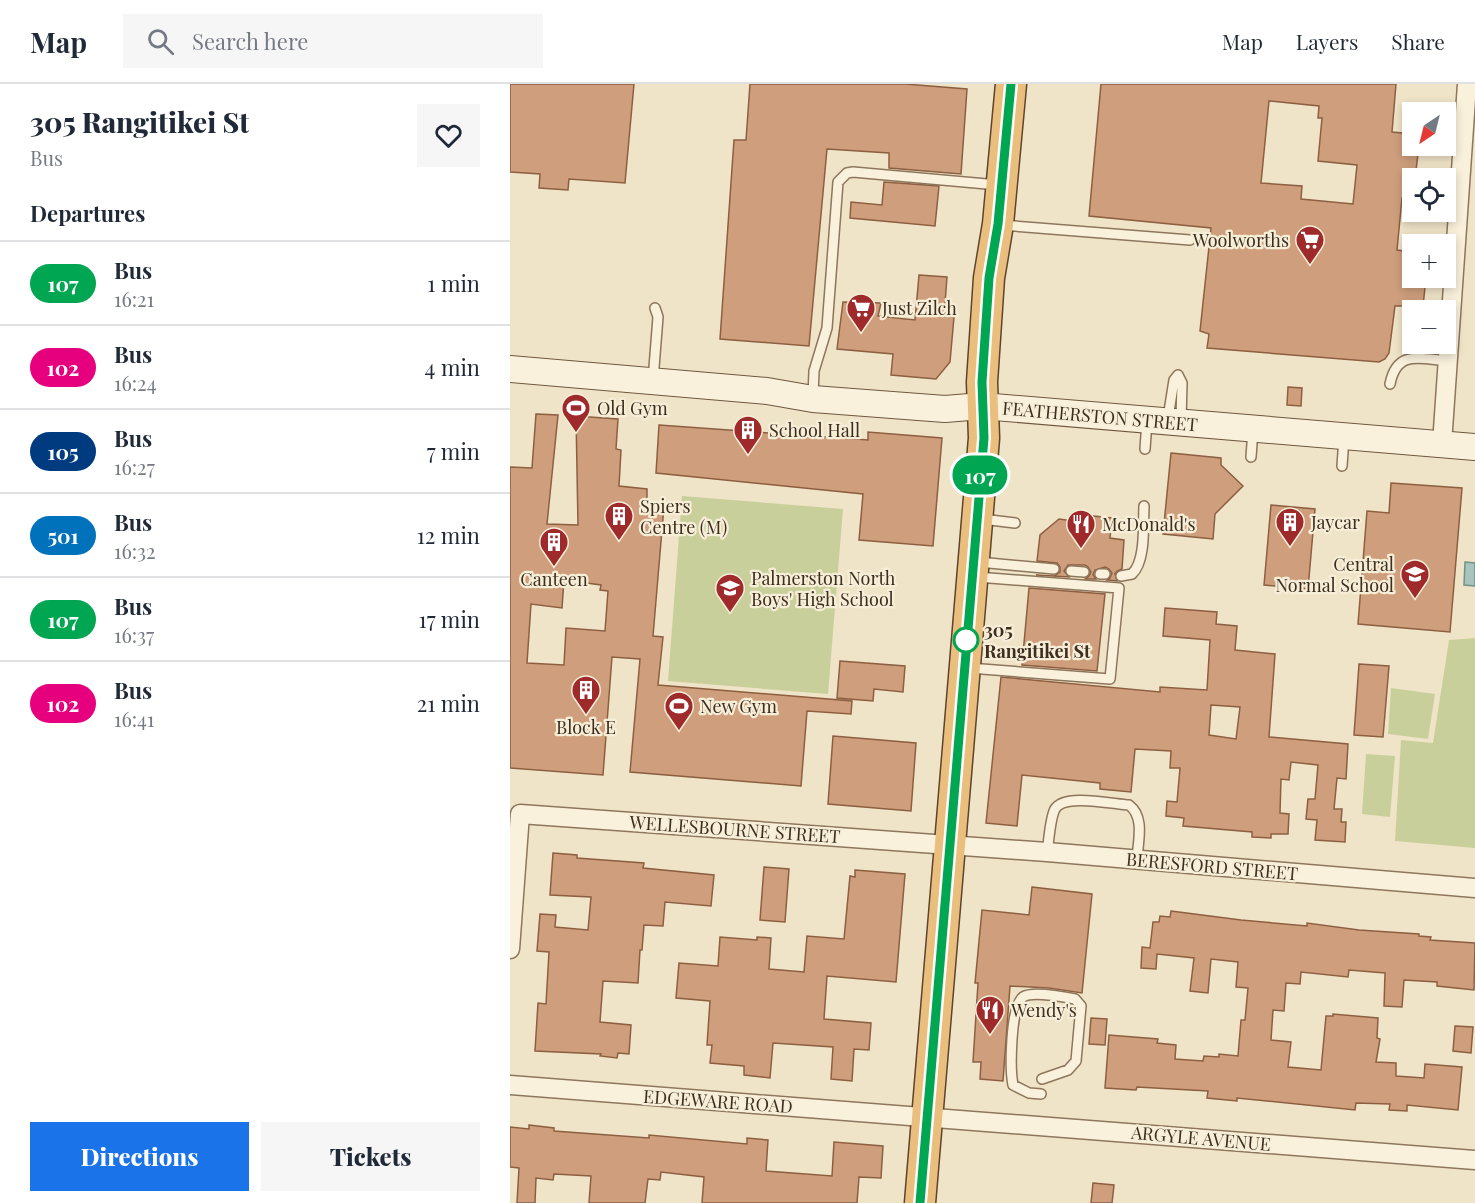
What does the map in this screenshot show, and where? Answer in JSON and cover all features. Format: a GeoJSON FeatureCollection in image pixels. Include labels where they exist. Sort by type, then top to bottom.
{"type":"FeatureCollection","features":[{"type":"Feature","properties":{"kind":"highway"},"geometry":{"type":"LineString","coordinates":[[920,1203],[984,438],[982,382],[989,278],[998,224],[1011,84]]}},
{"type":"Feature","properties":{"kind":"main road","name":"FEATHERSTON STREET"},"geometry":{"type":"LineString","coordinates":[[510,369],[767,391],[813,399],[945,409],[982,405],[1475,447]]}},
{"type":"Feature","properties":{"kind":"street"},"geometry":{"type":"LineString","coordinates":[[1442,444],[1467,84]]}},
{"type":"Feature","properties":{"kind":"street","name":"WELLESBOURNE STREET"},"geometry":{"type":"LineString","coordinates":[[510,949],[520,814],[949,845]]}},
{"type":"Feature","properties":{"kind":"street","name":"BERESFORD STREET"},"geometry":{"type":"LineString","coordinates":[[949,845],[1475,888]]}},
{"type":"Feature","properties":{"kind":"street","name":"EDGEWARE ROAD"},"geometry":{"type":"LineString","coordinates":[[510,1085],[927,1118]]}},
{"type":"Feature","properties":{"kind":"street","name":"ARGYLE AVENUE"},"geometry":{"type":"LineString","coordinates":[[927,1118],[1475,1160]]}},
{"type":"Feature","properties":{"kind":"lane"},"geometry":{"type":"LineString","coordinates":[[813,399],[814,371],[827,328],[838,182],[841,177],[854,172],[1001,185]]}},
{"type":"Feature","properties":{"kind":"lane"},"geometry":{"type":"LineString","coordinates":[[998,224],[1190,240]]}},
{"type":"Feature","properties":{"kind":"lane"},"geometry":{"type":"LineString","coordinates":[[653,381],[658,317],[655,308]]}},
{"type":"Feature","properties":{"kind":"lane"},"geometry":{"type":"LineString","coordinates":[[1390,384],[1392,372],[1398,363],[1406,359],[1449,361]]}},
{"type":"Feature","properties":{"kind":"lane"},"geometry":{"type":"LineString","coordinates":[[1145,449],[1165,421]]}},
{"type":"Feature","properties":{"kind":"lane"},"geometry":{"type":"LineString","coordinates":[[1251,457],[1254,429]]}},
{"type":"Feature","properties":{"kind":"lane"},"geometry":{"type":"LineString","coordinates":[[1342,466],[1344,436]]}},
{"type":"Feature","properties":{"kind":"lane"},"geometry":{"type":"LineString","coordinates":[[1121,576],[1131,574],[1138,567],[1143,540],[1144,506]]}},
{"type":"Feature","properties":{"kind":"lane"},"geometry":{"type":"LineString","coordinates":[[976,519],[1015,523]]}},
{"type":"Feature","properties":{"kind":"lane"},"geometry":{"type":"LineString","coordinates":[[972,569],[1054,569]]}},
{"type":"Feature","properties":{"kind":"lane"},"geometry":{"type":"LineString","coordinates":[[963,668],[1110,680],[1119,588],[972,569]]}},
{"type":"Feature","properties":{"kind":"lane"},"geometry":{"type":"LineString","coordinates":[[1071,571],[1084,572]]}},
{"type":"Feature","properties":{"kind":"lane"},"geometry":{"type":"LineString","coordinates":[[1047,852],[1053,812],[1059,804],[1070,800],[1129,805],[1133,808],[1139,822],[1137,859]]}},
{"type":"Feature","properties":{"kind":"lane"},"geometry":{"type":"LineString","coordinates":[[1041,1094],[1020,1090],[1013,1085],[1011,1076],[1018,1005],[1023,998],[1031,994],[1075,999],[1081,1006],[1076,1061],[1068,1070],[1042,1080]]}},
{"type":"Feature","properties":{"kind":"green space"},"geometry":{"type":"Polygon","coordinates":[[[682,496],[843,509],[828,694],[668,681],[682,496]]]}},
{"type":"Feature","properties":{"kind":"green space"},"geometry":{"type":"Polygon","coordinates":[[[1475,638],[1475,848],[1395,841],[1401,740],[1433,743],[1449,640],[1475,638]]]}},
{"type":"Feature","properties":{"kind":"green space"},"geometry":{"type":"Polygon","coordinates":[[[1391,688],[1435,694],[1428,739],[1388,734],[1391,688]]]}},
{"type":"Feature","properties":{"kind":"green space"},"geometry":{"type":"Polygon","coordinates":[[[1366,754],[1395,756],[1390,817],[1362,814],[1366,754]]]}},
{"type":"Feature","properties":{"kind":"water"},"geometry":{"type":"Polygon","coordinates":[[[1465,562],[1475,563],[1475,586],[1464,585],[1465,562]]]}},
{"type":"Feature","properties":{"kind":"building"},"geometry":{"type":"Polygon","coordinates":[[[510,84],[634,84],[625,183],[569,179],[568,190],[539,188],[540,174],[510,172],[510,84]]]}},
{"type":"Feature","properties":{"kind":"building"},"geometry":{"type":"Polygon","coordinates":[[[750,84],[905,84],[967,89],[961,174],[889,168],[889,153],[827,149],[809,346],[720,339],[734,140],[746,140],[750,84]]]}},
{"type":"Feature","properties":{"kind":"building"},"geometry":{"type":"Polygon","coordinates":[[[1101,84],[1396,84],[1392,132],[1402,133],[1402,156],[1418,156],[1416,168],[1402,168],[1402,198],[1397,250],[1402,251],[1402,288],[1425,288],[1424,300],[1402,300],[1402,306],[1395,306],[1389,353],[1385,359],[1379,362],[1207,348],[1209,334],[1200,331],[1211,228],[1089,216],[1101,84]],[[1269,101],[1261,183],[1302,186],[1301,199],[1353,204],[1357,165],[1318,161],[1322,118],[1318,118],[1319,106],[1269,101]]]}},
{"type":"Feature","properties":{"kind":"building"},"geometry":{"type":"Polygon","coordinates":[[[884,182],[939,186],[935,226],[850,218],[851,202],[882,205],[884,182]]]}},
{"type":"Feature","properties":{"kind":"building"},"geometry":{"type":"Polygon","coordinates":[[[919,275],[947,277],[944,316],[954,317],[950,362],[936,379],[891,375],[893,354],[837,349],[843,302],[881,303],[878,316],[915,320],[919,275]]]}},
{"type":"Feature","properties":{"kind":"building"},"geometry":{"type":"Polygon","coordinates":[[[1288,387],[1302,388],[1301,406],[1287,405],[1288,387]]]}},
{"type":"Feature","properties":{"kind":"building"},"geometry":{"type":"Polygon","coordinates":[[[536,414],[558,415],[547,524],[578,525],[576,416],[618,419],[616,449],[621,450],[619,486],[647,489],[647,505],[664,506],[653,636],[663,637],[658,685],[852,701],[851,714],[807,711],[801,786],[630,772],[640,659],[612,657],[603,775],[510,768],[510,467],[532,468],[536,414]],[[564,580],[562,608],[531,604],[527,663],[564,665],[566,628],[605,631],[608,591],[600,590],[601,585],[564,580]]]}},
{"type":"Feature","properties":{"kind":"building"},"geometry":{"type":"Polygon","coordinates":[[[659,425],[868,440],[868,432],[942,438],[933,546],[859,540],[863,494],[656,473],[659,425]]]}},
{"type":"Feature","properties":{"kind":"building"},"geometry":{"type":"Polygon","coordinates":[[[1171,453],[1221,458],[1221,465],[1243,486],[1215,514],[1213,539],[1163,534],[1171,453]]]}},
{"type":"Feature","properties":{"kind":"building"},"geometry":{"type":"Polygon","coordinates":[[[1391,483],[1462,488],[1450,632],[1358,624],[1367,511],[1389,513],[1391,483]]]}},
{"type":"Feature","properties":{"kind":"building","name":"Jaycar"},"geometry":{"type":"Polygon","coordinates":[[[1271,505],[1315,509],[1308,589],[1264,585],[1271,505]]]}},
{"type":"Feature","properties":{"kind":"building","name":"McDonald's"},"geometry":{"type":"Polygon","coordinates":[[[1074,514],[1112,518],[1110,538],[1124,540],[1122,569],[1115,574],[1117,581],[1107,580],[1112,573],[1105,567],[1095,570],[1093,575],[1096,579],[1085,579],[1091,572],[1085,565],[1068,565],[1064,571],[1069,577],[1036,575],[1054,576],[1060,572],[1057,563],[1037,561],[1040,535],[1059,519],[1073,521],[1074,514]]]}},
{"type":"Feature","properties":{"kind":"building"},"geometry":{"type":"Polygon","coordinates":[[[1029,588],[1105,594],[1097,671],[1022,665],[1029,588]]]}},
{"type":"Feature","properties":{"kind":"building"},"geometry":{"type":"Polygon","coordinates":[[[1165,608],[1217,612],[1216,624],[1237,626],[1235,650],[1275,654],[1269,737],[1348,744],[1346,779],[1337,778],[1334,809],[1342,809],[1341,822],[1346,822],[1345,842],[1315,840],[1317,820],[1306,819],[1308,799],[1315,799],[1318,765],[1291,762],[1289,780],[1281,779],[1280,813],[1289,814],[1288,834],[1271,834],[1271,838],[1252,837],[1252,832],[1183,826],[1184,818],[1166,816],[1167,801],[1177,802],[1180,768],[1170,768],[1171,751],[1135,749],[1131,792],[1100,789],[1100,783],[1022,775],[1017,826],[986,823],[1001,677],[1160,692],[1160,687],[1207,690],[1210,640],[1163,636],[1165,608]],[[1211,705],[1209,735],[1236,739],[1240,707],[1211,705]]]}},
{"type":"Feature","properties":{"kind":"building"},"geometry":{"type":"Polygon","coordinates":[[[840,661],[905,666],[903,692],[874,689],[873,701],[837,698],[840,661]]]}},
{"type":"Feature","properties":{"kind":"building"},"geometry":{"type":"Polygon","coordinates":[[[1359,664],[1389,666],[1383,737],[1354,735],[1359,664]]]}},
{"type":"Feature","properties":{"kind":"building"},"geometry":{"type":"Polygon","coordinates":[[[833,736],[916,743],[911,811],[828,804],[833,736]]]}},
{"type":"Feature","properties":{"kind":"building"},"geometry":{"type":"Polygon","coordinates":[[[553,853],[577,855],[577,858],[644,863],[643,868],[714,875],[711,906],[665,902],[663,926],[644,925],[638,983],[603,981],[600,1022],[631,1025],[629,1054],[618,1053],[617,1058],[600,1056],[601,1054],[535,1051],[538,1003],[546,1004],[549,952],[537,951],[540,914],[556,915],[555,927],[588,930],[591,897],[550,895],[553,853]]]}},
{"type":"Feature","properties":{"kind":"building"},"geometry":{"type":"Polygon","coordinates":[[[764,867],[789,869],[785,922],[760,920],[764,867]]]}},
{"type":"Feature","properties":{"kind":"building"},"geometry":{"type":"Polygon","coordinates":[[[855,870],[905,874],[896,982],[827,976],[824,1019],[871,1023],[869,1050],[854,1049],[852,1081],[831,1079],[833,1047],[773,1043],[770,1078],[744,1075],[744,1066],[710,1063],[712,1045],[707,1045],[710,1001],[676,998],[679,963],[718,966],[720,937],[757,940],[757,937],[771,938],[769,969],[804,972],[807,936],[844,939],[850,876],[855,877],[855,870]]]}},
{"type":"Feature","properties":{"kind":"building"},"geometry":{"type":"Polygon","coordinates":[[[1032,887],[1092,894],[1082,993],[1010,986],[1003,1081],[980,1079],[981,1062],[973,1062],[978,983],[975,983],[982,910],[1029,915],[1032,887]]]}},
{"type":"Feature","properties":{"kind":"building"},"geometry":{"type":"Polygon","coordinates":[[[1171,911],[1241,920],[1307,926],[1307,923],[1359,930],[1419,934],[1419,936],[1431,937],[1430,940],[1475,943],[1474,990],[1437,986],[1437,982],[1404,980],[1402,1007],[1384,1006],[1385,973],[1349,970],[1348,977],[1301,972],[1300,984],[1286,983],[1284,1011],[1273,1010],[1271,1040],[1291,1042],[1288,1067],[1321,1070],[1326,1016],[1333,1016],[1333,1014],[1378,1018],[1377,1038],[1380,1039],[1376,1062],[1396,1063],[1396,1076],[1424,1078],[1425,1064],[1462,1067],[1458,1110],[1407,1105],[1407,1111],[1389,1110],[1390,1104],[1356,1103],[1355,1110],[1237,1098],[1237,1101],[1207,1098],[1208,1091],[1137,1087],[1136,1090],[1105,1088],[1109,1035],[1158,1039],[1157,1043],[1176,1045],[1175,1059],[1203,1061],[1204,1056],[1219,1057],[1219,1054],[1238,1056],[1241,1020],[1245,1020],[1248,988],[1236,987],[1238,962],[1211,959],[1208,993],[1190,991],[1194,958],[1157,954],[1156,969],[1141,968],[1142,947],[1150,948],[1153,922],[1159,922],[1160,916],[1170,917],[1171,911]]]}},
{"type":"Feature","properties":{"kind":"building"},"geometry":{"type":"Polygon","coordinates":[[[1091,1018],[1107,1019],[1105,1045],[1089,1044],[1091,1018]]]}},
{"type":"Feature","properties":{"kind":"building"},"geometry":{"type":"Polygon","coordinates":[[[1455,1026],[1473,1027],[1471,1053],[1453,1051],[1455,1026]]]}},
{"type":"Feature","properties":{"kind":"building"},"geometry":{"type":"Polygon","coordinates":[[[529,1125],[554,1128],[554,1131],[649,1138],[649,1135],[747,1144],[747,1138],[768,1140],[766,1171],[832,1176],[834,1142],[883,1146],[881,1178],[859,1177],[857,1203],[702,1203],[704,1177],[661,1172],[660,1180],[648,1179],[645,1203],[589,1203],[591,1176],[554,1174],[553,1180],[536,1178],[535,1203],[517,1203],[519,1168],[510,1167],[510,1127],[529,1129],[529,1125]]]}},
{"type":"Feature","properties":{"kind":"building"},"geometry":{"type":"Polygon","coordinates":[[[1093,1183],[1114,1185],[1112,1203],[1091,1203],[1093,1183]]]}},
{"type":"Feature","properties":{"kind":"bus line","name":"107"},"geometry":{"type":"LineString","coordinates":[[920,1203],[984,438],[982,382],[989,278],[998,224],[1011,84]]}},
{"type":"Feature","properties":{"kind":"place","name":"Woolworths"},"geometry":{"type":"Point","coordinates":[1310,266]}},
{"type":"Feature","properties":{"kind":"place","name":"Just Zilch"},"geometry":{"type":"Point","coordinates":[861,334]}},
{"type":"Feature","properties":{"kind":"place","name":"Old Gym"},"geometry":{"type":"Point","coordinates":[576,434]}},
{"type":"Feature","properties":{"kind":"place","name":"School Hall"},"geometry":{"type":"Point","coordinates":[748,456]}},
{"type":"Feature","properties":{"kind":"place","name":"Spiers Centre (M)"},"geometry":{"type":"Point","coordinates":[619,542]}},
{"type":"Feature","properties":{"kind":"place","name":"Jaycar"},"geometry":{"type":"Point","coordinates":[1290,548]}},
{"type":"Feature","properties":{"kind":"place","name":"McDonald's"},"geometry":{"type":"Point","coordinates":[1081,550]}},
{"type":"Feature","properties":{"kind":"place","name":"Canteen"},"geometry":{"type":"Point","coordinates":[554,568]}},
{"type":"Feature","properties":{"kind":"place","name":"Central Normal School"},"geometry":{"type":"Point","coordinates":[1415,600]}},
{"type":"Feature","properties":{"kind":"place","name":"Palmerston North Boys' High School"},"geometry":{"type":"Point","coordinates":[730,614]}},
{"type":"Feature","properties":{"kind":"place","name":"305 Rangitikei St"},"geometry":{"type":"Point","coordinates":[966,640]}},
{"type":"Feature","properties":{"kind":"place","name":"Block E"},"geometry":{"type":"Point","coordinates":[586,716]}},
{"type":"Feature","properties":{"kind":"place","name":"New Gym"},"geometry":{"type":"Point","coordinates":[679,732]}},
{"type":"Feature","properties":{"kind":"place","name":"Wendy's"},"geometry":{"type":"Point","coordinates":[990,1036]}}]}
